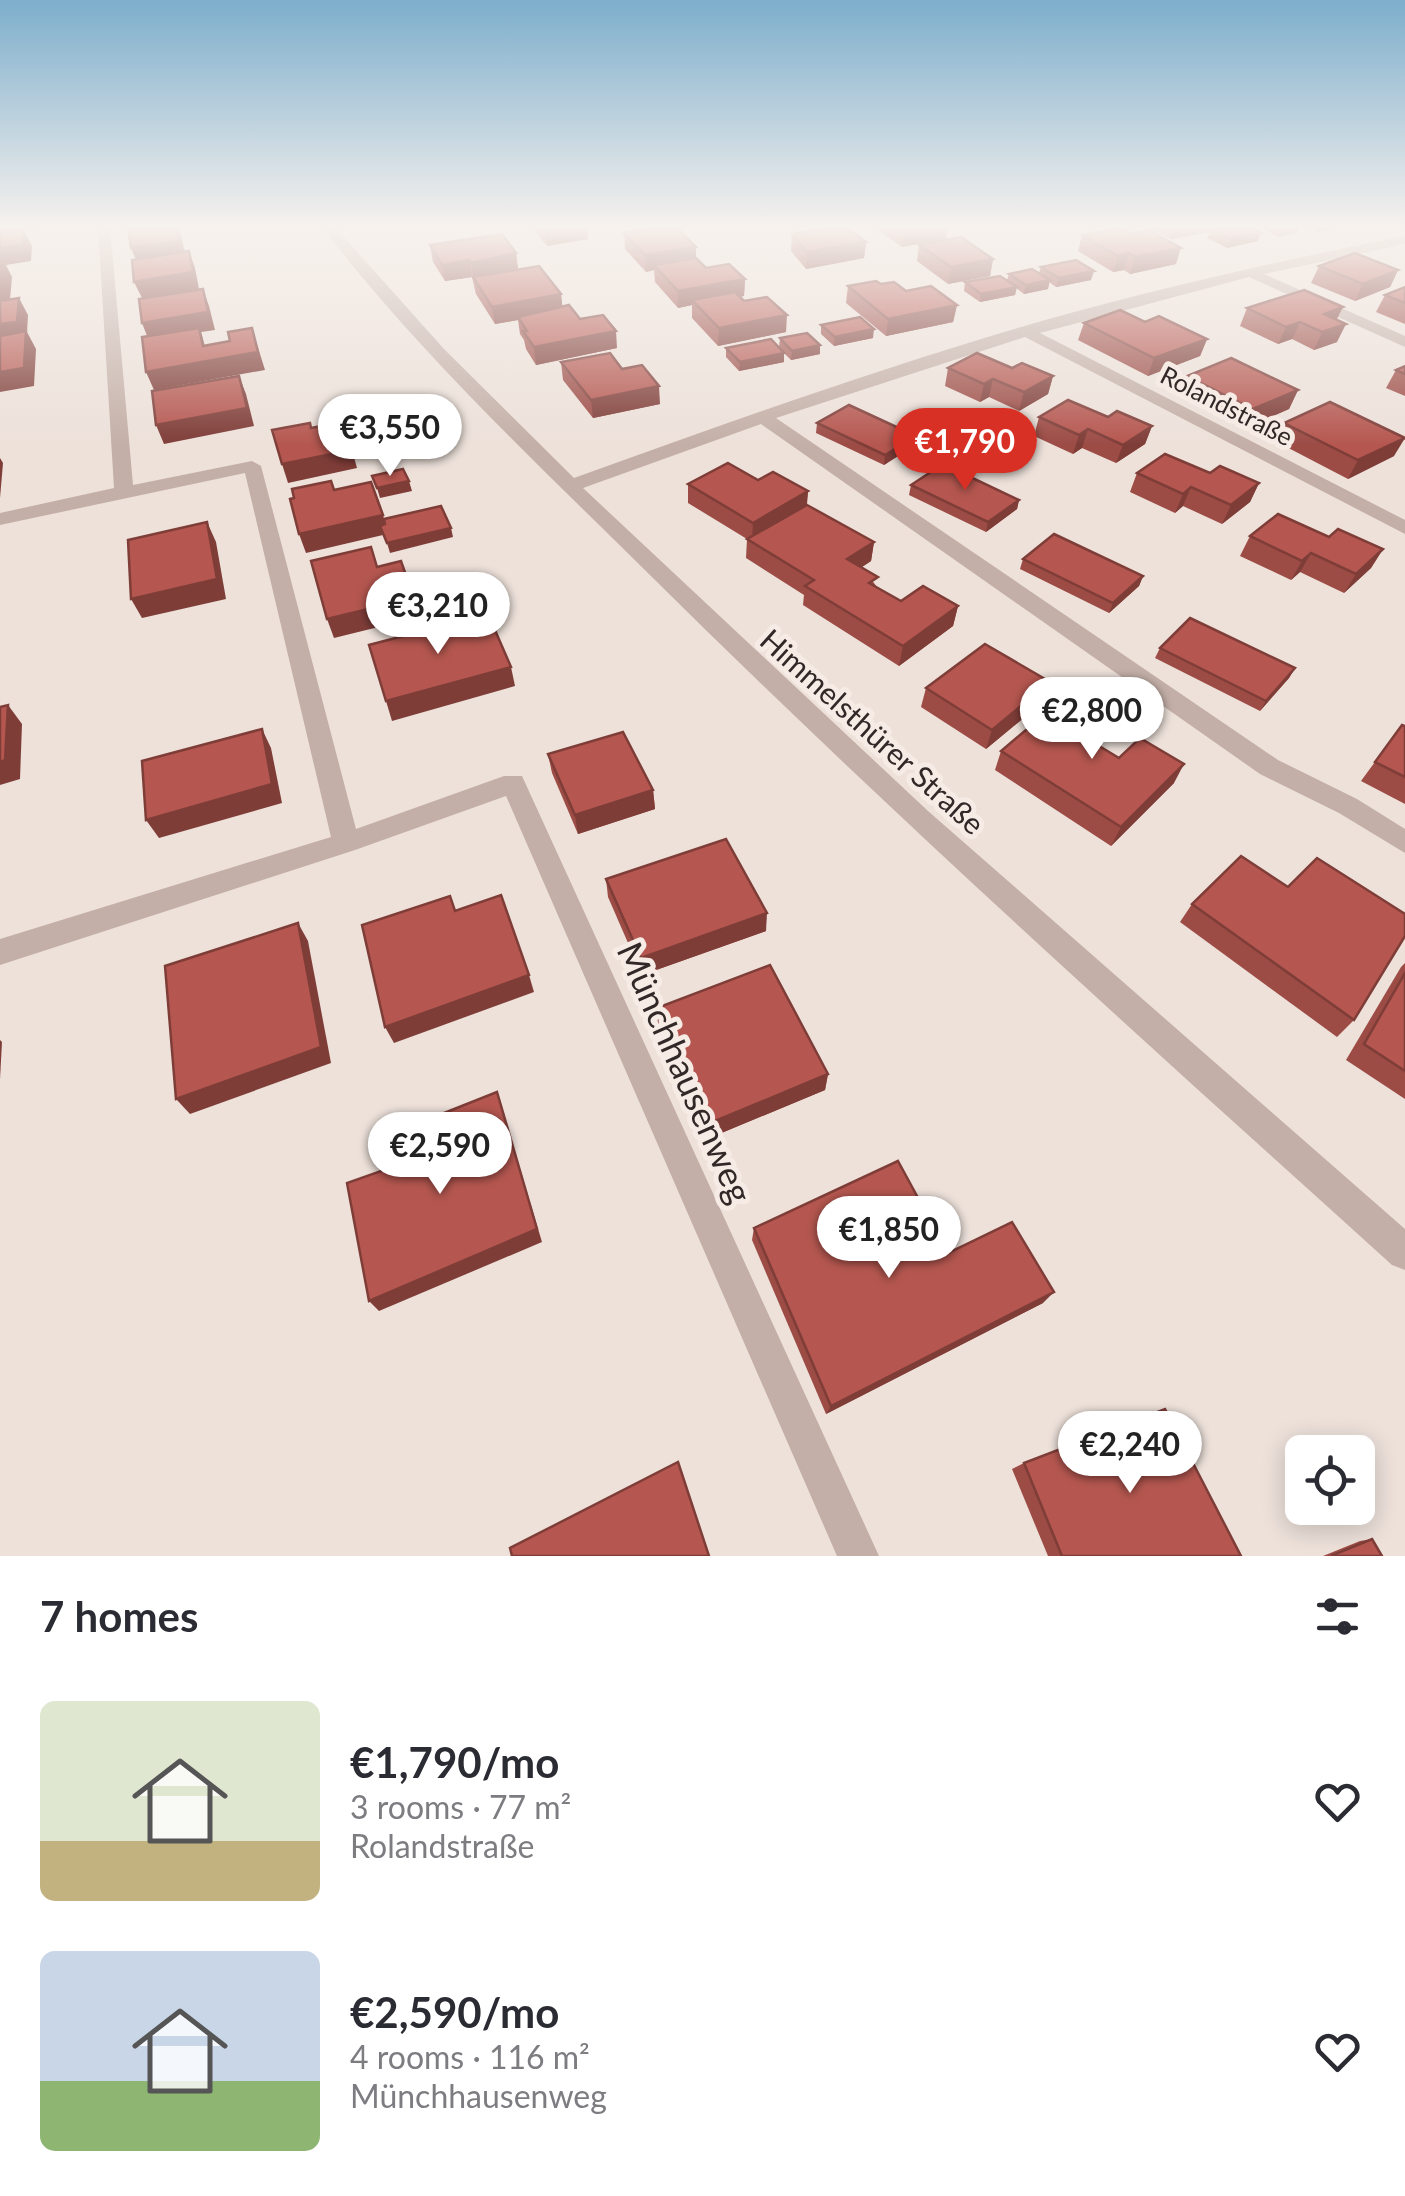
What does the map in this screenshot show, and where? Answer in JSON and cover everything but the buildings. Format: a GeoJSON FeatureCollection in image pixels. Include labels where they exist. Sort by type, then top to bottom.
{"type":"FeatureCollection","features":[{"type":"Feature","properties":{"kind":"street"},"geometry":{"type":"LineString","coordinates":[[109,300],[124,492]]}},
{"type":"Feature","properties":{"kind":"street","name":"Himmelsthürer Straße"},"geometry":{"type":"LineString","coordinates":[[387,300],[744,656],[1067,952],[1405,1252]]}},
{"type":"Feature","properties":{"kind":"street"},"geometry":{"type":"LineString","coordinates":[[570,486],[762,416],[1024,331],[1141,300]]}},
{"type":"Feature","properties":{"kind":"street"},"geometry":{"type":"LineString","coordinates":[[1311,300],[1405,342]]}},
{"type":"Feature","properties":{"kind":"street","name":"Rolandstraße"},"geometry":{"type":"LineString","coordinates":[[1024,331],[1405,528]]}},
{"type":"Feature","properties":{"kind":"street"},"geometry":{"type":"LineString","coordinates":[[762,416],[1269,768],[1348,806],[1405,842]]}},
{"type":"Feature","properties":{"kind":"street"},"geometry":{"type":"LineString","coordinates":[[0,520],[252,466],[346,843]]}},
{"type":"Feature","properties":{"kind":"street","name":"Münchhausenweg"},"geometry":{"type":"LineString","coordinates":[[0,952],[346,843],[513,783],[858,1556]]}}]}
